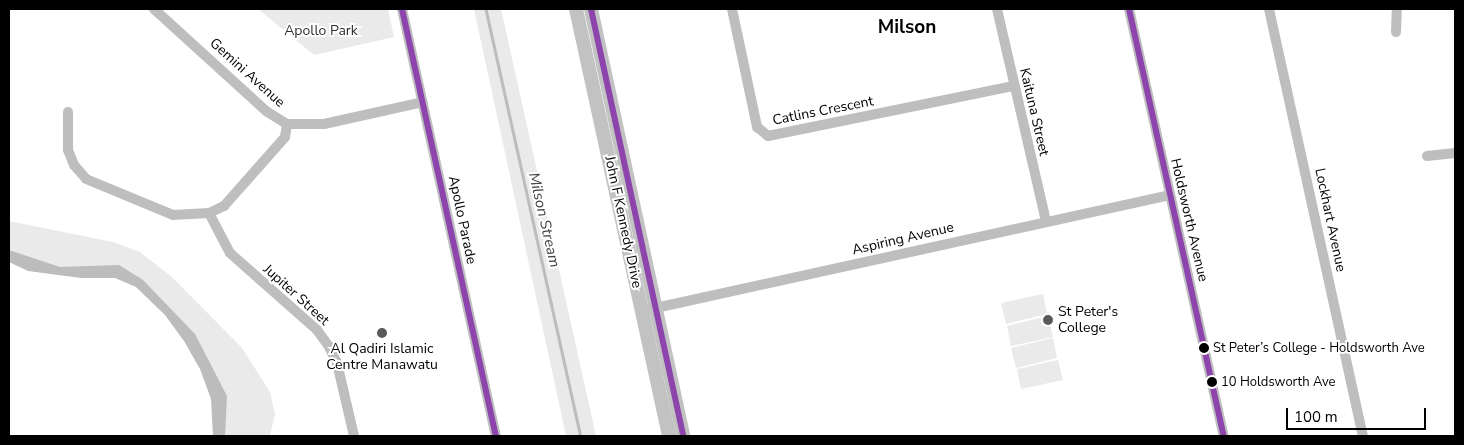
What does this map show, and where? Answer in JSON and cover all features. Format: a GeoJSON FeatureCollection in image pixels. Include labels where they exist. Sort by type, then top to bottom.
{"type":"FeatureCollection","features":[{"type":"Feature","properties":{"kind":"main road","name":"John F Kennedy Drive"},"geometry":{"type":"LineString","coordinates":[[576,9],[597,104],[683,436]]}},
{"type":"Feature","properties":{"kind":"main road","name":"John F Kennedy Drive"},"geometry":{"type":"LineString","coordinates":[[592,9],[649,310],[669,436]]}},
{"type":"Feature","properties":{"kind":"main road"},"geometry":{"type":"LineString","coordinates":[[597,104],[611,102]]}},
{"type":"Feature","properties":{"kind":"street","name":"Gemini Avenue"},"geometry":{"type":"LineString","coordinates":[[154,9],[266,111],[287,124],[324,124],[423,102]]}},
{"type":"Feature","properties":{"kind":"street","name":"Apollo Parade"},"geometry":{"type":"LineString","coordinates":[[402,9],[496,436]]}},
{"type":"Feature","properties":{"kind":"street","name":"Catlins Crescent"},"geometry":{"type":"LineString","coordinates":[[732,9],[757,127],[768,136],[1014,86]]}},
{"type":"Feature","properties":{"kind":"street","name":"Kaituna Street"},"geometry":{"type":"LineString","coordinates":[[997,9],[1046,222]]}},
{"type":"Feature","properties":{"kind":"street","name":"Holdsworth Avenue"},"geometry":{"type":"LineString","coordinates":[[1129,9],[1224,436]]}},
{"type":"Feature","properties":{"kind":"street","name":"Lockhart Avenue"},"geometry":{"type":"LineString","coordinates":[[1269,9],[1363,436]]}},
{"type":"Feature","properties":{"kind":"street"},"geometry":{"type":"LineString","coordinates":[[1396,32],[1397,9]]}},
{"type":"Feature","properties":{"kind":"street"},"geometry":{"type":"LineString","coordinates":[[68,112],[68,150],[74,165],[86,179],[173,215],[209,213],[224,206],[285,138],[287,124]]}},
{"type":"Feature","properties":{"kind":"street"},"geometry":{"type":"LineString","coordinates":[[1427,156],[1455,153]]}},
{"type":"Feature","properties":{"kind":"street","name":"Aspiring Avenue"},"geometry":{"type":"LineString","coordinates":[[649,310],[1170,195]]}},
{"type":"Feature","properties":{"kind":"street","name":"Jupiter Street"},"geometry":{"type":"LineString","coordinates":[[209,213],[230,253],[317,330],[328,345],[336,363],[354,436]]}},
{"type":"Feature","properties":{"kind":"green space","name":"Apollo Park"},"geometry":{"type":"Polygon","coordinates":[[[258,9],[388,9],[394,37],[314,55],[258,9]]]}},
{"type":"Feature","properties":{"kind":"green space"},"geometry":{"type":"Polygon","coordinates":[[[474,9],[501,9],[596,436],[566,436],[474,9]]]}},
{"type":"Feature","properties":{"kind":"green space"},"geometry":{"type":"Polygon","coordinates":[[[9,221],[113,242],[140,252],[172,277],[242,348],[270,392],[275,414],[270,436],[221,436],[198,343],[133,280],[92,272],[30,270],[9,260],[9,221]]]}},
{"type":"Feature","properties":{"kind":"green space"},"geometry":{"type":"Polygon","coordinates":[[[1043,294],[1047,314],[1006,324],[1001,303],[1043,294]]]}},
{"type":"Feature","properties":{"kind":"green space"},"geometry":{"type":"Polygon","coordinates":[[[1048,316],[1053,337],[1011,346],[1007,326],[1048,316]]]}},
{"type":"Feature","properties":{"kind":"green space"},"geometry":{"type":"Polygon","coordinates":[[[1053,338],[1057,358],[1016,368],[1011,348],[1053,338]]]}},
{"type":"Feature","properties":{"kind":"green space"},"geometry":{"type":"Polygon","coordinates":[[[1058,360],[1063,380],[1021,389],[1017,369],[1058,360]]]}},
{"type":"Feature","properties":{"kind":"shaded area"},"geometry":{"type":"Polygon","coordinates":[[[9,250],[60,267],[119,265],[143,280],[195,334],[227,396],[225,436],[213,436],[211,399],[200,369],[184,341],[165,315],[136,287],[115,278],[81,278],[28,271],[9,262],[9,250]]]}},
{"type":"Feature","properties":{"kind":"waterway","name":"Milson Stream"},"geometry":{"type":"LineString","coordinates":[[486,9],[581,436]]}},
{"type":"Feature","properties":{"kind":"transit line"},"geometry":{"type":"LineString","coordinates":[[402,9],[496,436]]}},
{"type":"Feature","properties":{"kind":"transit line"},"geometry":{"type":"LineString","coordinates":[[591,9],[683,436]]}},
{"type":"Feature","properties":{"kind":"transit line"},"geometry":{"type":"LineString","coordinates":[[1129,9],[1224,436]]}},
{"type":"Feature","properties":{"kind":"place","name":"St Peter's College"},"geometry":{"type":"Point","coordinates":[1048,320]}},
{"type":"Feature","properties":{"kind":"place","name":"Al Qadiri Islamic Centre Manawatu"},"geometry":{"type":"Point","coordinates":[382,333]}},
{"type":"Feature","properties":{"kind":"place","name":"St Peter’s College - Holdsworth Ave"},"geometry":{"type":"Point","coordinates":[1204,348]}},
{"type":"Feature","properties":{"kind":"place","name":"10 Holdsworth Ave"},"geometry":{"type":"Point","coordinates":[1212,382]}},
{"type":"Feature","properties":{"kind":"district","name":"Milson"},"geometry":{"type":"Point","coordinates":[907,28]}}]}
